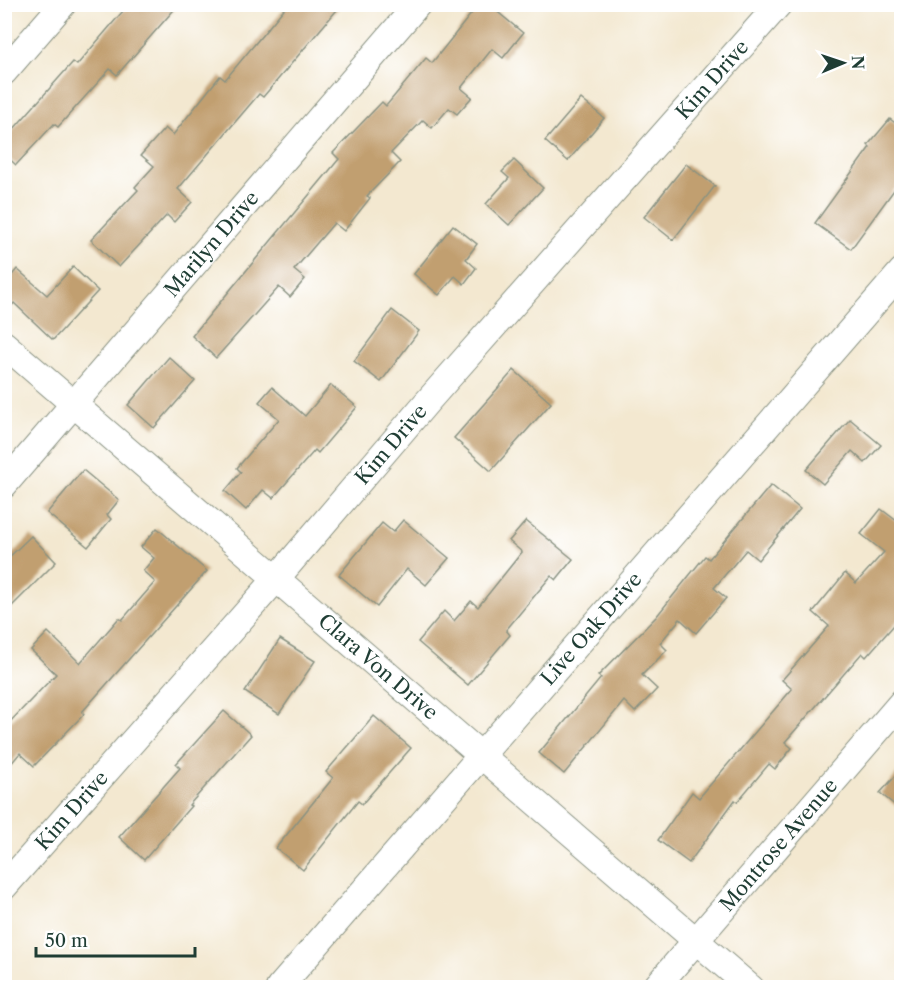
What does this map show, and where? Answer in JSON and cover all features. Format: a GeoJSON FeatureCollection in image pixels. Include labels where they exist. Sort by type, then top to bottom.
{"type":"FeatureCollection","features":[{"type":"Feature","properties":{"kind":"street"},"geometry":{"type":"LineString","coordinates":[[4,72],[63,4]]}},
{"type":"Feature","properties":{"kind":"street","name":"Marilyn Drive"},"geometry":{"type":"LineString","coordinates":[[4,485],[418,4]]}},
{"type":"Feature","properties":{"kind":"street","name":"Kim Drive"},"geometry":{"type":"LineString","coordinates":[[4,887],[277,578],[426,402],[779,4]]}},
{"type":"Feature","properties":{"kind":"street","name":"Live Oak Drive"},"geometry":{"type":"LineString","coordinates":[[279,987],[902,271]]}},
{"type":"Feature","properties":{"kind":"street","name":"Clara Von Drive"},"geometry":{"type":"LineString","coordinates":[[4,344],[76,403],[481,756],[751,987]]}},
{"type":"Feature","properties":{"kind":"street","name":"Montrose Avenue"},"geometry":{"type":"LineString","coordinates":[[655,987],[902,702]]}},
{"type":"Feature","properties":{"kind":"building"},"geometry":{"type":"Polygon","coordinates":[[[129,4],[179,4],[117,75],[110,69],[58,127],[54,124],[16,165],[4,154],[4,140],[73,62],[77,65],[129,4]]]}},
{"type":"Feature","properties":{"kind":"building"},"geometry":{"type":"Polygon","coordinates":[[[288,4],[342,4],[263,97],[259,94],[178,189],[192,202],[174,222],[167,215],[119,267],[91,240],[138,190],[135,187],[154,166],[141,155],[165,128],[173,135],[220,76],[225,80],[288,4]]]}},
{"type":"Feature","properties":{"kind":"building"},"geometry":{"type":"Polygon","coordinates":[[[479,4],[488,4],[523,33],[503,58],[492,49],[461,88],[472,97],[457,114],[449,108],[432,128],[423,120],[391,153],[400,162],[367,196],[370,198],[344,231],[334,223],[294,270],[305,279],[290,297],[279,287],[216,358],[192,336],[339,159],[333,153],[382,102],[386,106],[426,58],[432,63],[479,4]]]}},
{"type":"Feature","properties":{"kind":"building"},"geometry":{"type":"Polygon","coordinates":[[[581,99],[604,118],[568,161],[545,141],[581,99]]]}},
{"type":"Feature","properties":{"kind":"building"},"geometry":{"type":"Polygon","coordinates":[[[890,119],[902,128],[902,179],[851,249],[815,223],[870,147],[868,145],[890,119]]]}},
{"type":"Feature","properties":{"kind":"building"},"geometry":{"type":"Polygon","coordinates":[[[514,160],[543,188],[509,225],[486,204],[509,178],[502,172],[514,160]]]}},
{"type":"Feature","properties":{"kind":"building"},"geometry":{"type":"Polygon","coordinates":[[[686,164],[715,186],[673,240],[644,217],[686,164]]]}},
{"type":"Feature","properties":{"kind":"building"},"geometry":{"type":"Polygon","coordinates":[[[453,225],[477,244],[466,259],[476,268],[464,284],[455,276],[439,295],[414,274],[453,225]]]}},
{"type":"Feature","properties":{"kind":"building"},"geometry":{"type":"Polygon","coordinates":[[[73,267],[98,291],[53,340],[14,303],[4,314],[4,285],[17,269],[47,295],[73,267]]]}},
{"type":"Feature","properties":{"kind":"building"},"geometry":{"type":"Polygon","coordinates":[[[392,310],[419,331],[381,382],[354,361],[392,310]]]}},
{"type":"Feature","properties":{"kind":"building"},"geometry":{"type":"Polygon","coordinates":[[[169,357],[195,381],[154,428],[128,405],[169,357]]]}},
{"type":"Feature","properties":{"kind":"building"},"geometry":{"type":"Polygon","coordinates":[[[514,370],[551,403],[491,471],[454,438],[514,370]]]}},
{"type":"Feature","properties":{"kind":"building"},"geometry":{"type":"Polygon","coordinates":[[[331,385],[357,407],[318,453],[315,450],[273,498],[263,490],[246,510],[225,491],[241,472],[237,468],[279,419],[259,402],[272,387],[305,416],[331,385]]]}},
{"type":"Feature","properties":{"kind":"building"},"geometry":{"type":"Polygon","coordinates":[[[850,419],[881,445],[865,463],[852,451],[823,484],[806,470],[850,419]]]}},
{"type":"Feature","properties":{"kind":"building"},"geometry":{"type":"Polygon","coordinates":[[[83,470],[119,500],[107,515],[111,519],[88,547],[47,513],[83,470]]]}},
{"type":"Feature","properties":{"kind":"building"},"geometry":{"type":"Polygon","coordinates":[[[771,485],[800,509],[758,560],[746,550],[714,588],[726,598],[696,633],[680,619],[660,643],[667,650],[642,675],[657,689],[635,712],[624,701],[564,774],[539,753],[601,678],[598,676],[656,617],[705,556],[709,559],[771,485]]]}},
{"type":"Feature","properties":{"kind":"building"},"geometry":{"type":"Polygon","coordinates":[[[881,509],[902,525],[902,616],[866,657],[862,653],[785,742],[792,748],[775,769],[769,764],[737,802],[735,800],[689,863],[658,840],[692,792],[699,798],[792,689],[782,680],[829,626],[813,612],[845,573],[856,583],[884,552],[861,534],[881,509]]]}},
{"type":"Feature","properties":{"kind":"building"},"geometry":{"type":"Polygon","coordinates":[[[403,520],[449,558],[426,585],[407,569],[377,607],[339,575],[382,523],[393,532],[403,520]]]}},
{"type":"Feature","properties":{"kind":"building"},"geometry":{"type":"Polygon","coordinates":[[[526,521],[573,559],[556,580],[551,576],[506,630],[510,635],[468,685],[418,642],[444,611],[454,621],[471,601],[478,607],[522,552],[509,541],[526,521]]]}},
{"type":"Feature","properties":{"kind":"building"},"geometry":{"type":"Polygon","coordinates":[[[157,528],[207,571],[82,712],[84,714],[34,766],[20,753],[4,772],[4,728],[56,674],[31,650],[48,632],[80,663],[119,618],[122,620],[155,582],[143,571],[154,558],[141,547],[157,528]]]}},
{"type":"Feature","properties":{"kind":"building"},"geometry":{"type":"Polygon","coordinates":[[[31,536],[56,562],[4,614],[4,562],[31,536]]]}},
{"type":"Feature","properties":{"kind":"building"},"geometry":{"type":"Polygon","coordinates":[[[280,639],[315,661],[279,714],[245,692],[280,639]]]}},
{"type":"Feature","properties":{"kind":"building"},"geometry":{"type":"Polygon","coordinates":[[[224,711],[251,735],[144,860],[119,837],[180,768],[176,764],[224,711]]]}},
{"type":"Feature","properties":{"kind":"building"},"geometry":{"type":"Polygon","coordinates":[[[374,716],[411,748],[362,804],[358,801],[303,870],[276,848],[333,778],[326,772],[374,716]]]}},
{"type":"Feature","properties":{"kind":"building"},"geometry":{"type":"Polygon","coordinates":[[[902,769],[902,811],[880,793],[902,769]]]}}]}
